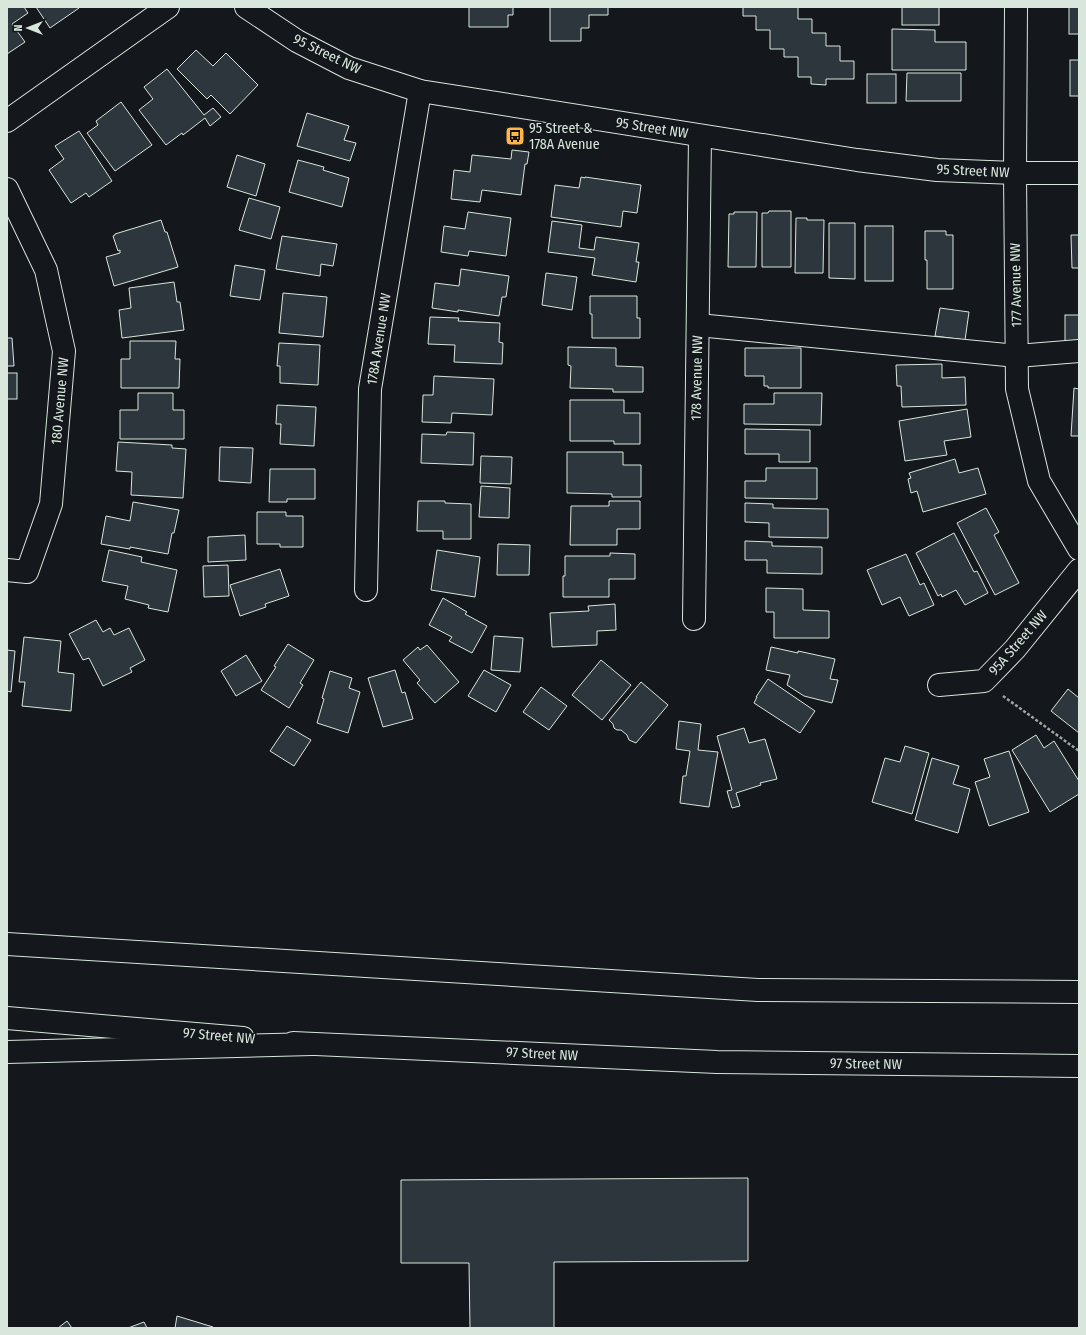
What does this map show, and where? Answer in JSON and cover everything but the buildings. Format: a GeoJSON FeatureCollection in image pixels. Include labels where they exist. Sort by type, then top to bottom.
{"type":"FeatureCollection","features":[{"type":"Feature","properties":{"kind":"main road"},"geometry":{"type":"LineString","coordinates":[[7,121],[168,7]]}},
{"type":"Feature","properties":{"kind":"main road","name":"95 Street NW"},"geometry":{"type":"LineString","coordinates":[[246,7],[297,41],[349,68],[420,91],[857,160],[922,168],[1015,173],[1079,173]]}},
{"type":"Feature","properties":{"kind":"main road","name":"177 Avenue NW"},"geometry":{"type":"LineString","coordinates":[[1016,7],[1015,173],[1017,389],[1039,481],[1079,549]]}},
{"type":"Feature","properties":{"kind":"main road","name":"178A Avenue NW"},"geometry":{"type":"LineString","coordinates":[[366,590],[370,389],[420,91]]}},
{"type":"Feature","properties":{"kind":"main road","name":"178 Avenue NW"},"geometry":{"type":"LineString","coordinates":[[694,619],[700,136]]}},
{"type":"Feature","properties":{"kind":"main road","name":"180 Avenue NW"},"geometry":{"type":"LineString","coordinates":[[7,189],[46,270],[64,351],[51,504],[17,571]]}},
{"type":"Feature","properties":{"kind":"main road"},"geometry":{"type":"LineString","coordinates":[[698,325],[1017,356],[1079,351]]}},
{"type":"Feature","properties":{"kind":"main road","name":"95A Street NW"},"geometry":{"type":"LineString","coordinates":[[939,686],[984,681],[1015,649],[1079,570]]}},
{"type":"Feature","properties":{"kind":"main road"},"geometry":{"type":"LineString","coordinates":[[7,944],[758,990],[1079,992]]}},
{"type":"Feature","properties":{"kind":"main road","name":"97 Street NW"},"geometry":{"type":"LineString","coordinates":[[7,1018],[312,1044],[717,1062],[1078,1066]]}},
{"type":"Feature","properties":{"kind":"main road"},"geometry":{"type":"LineString","coordinates":[[7,1052],[312,1044]]}},
{"type":"Feature","properties":{"kind":"path"},"geometry":{"type":"LineString","coordinates":[[984,681],[1079,751]]}},
{"type":"Feature","properties":{"kind":"place","name":"95 Street & 178A Avenue"},"geometry":{"type":"Point","coordinates":[515,136]}}]}
